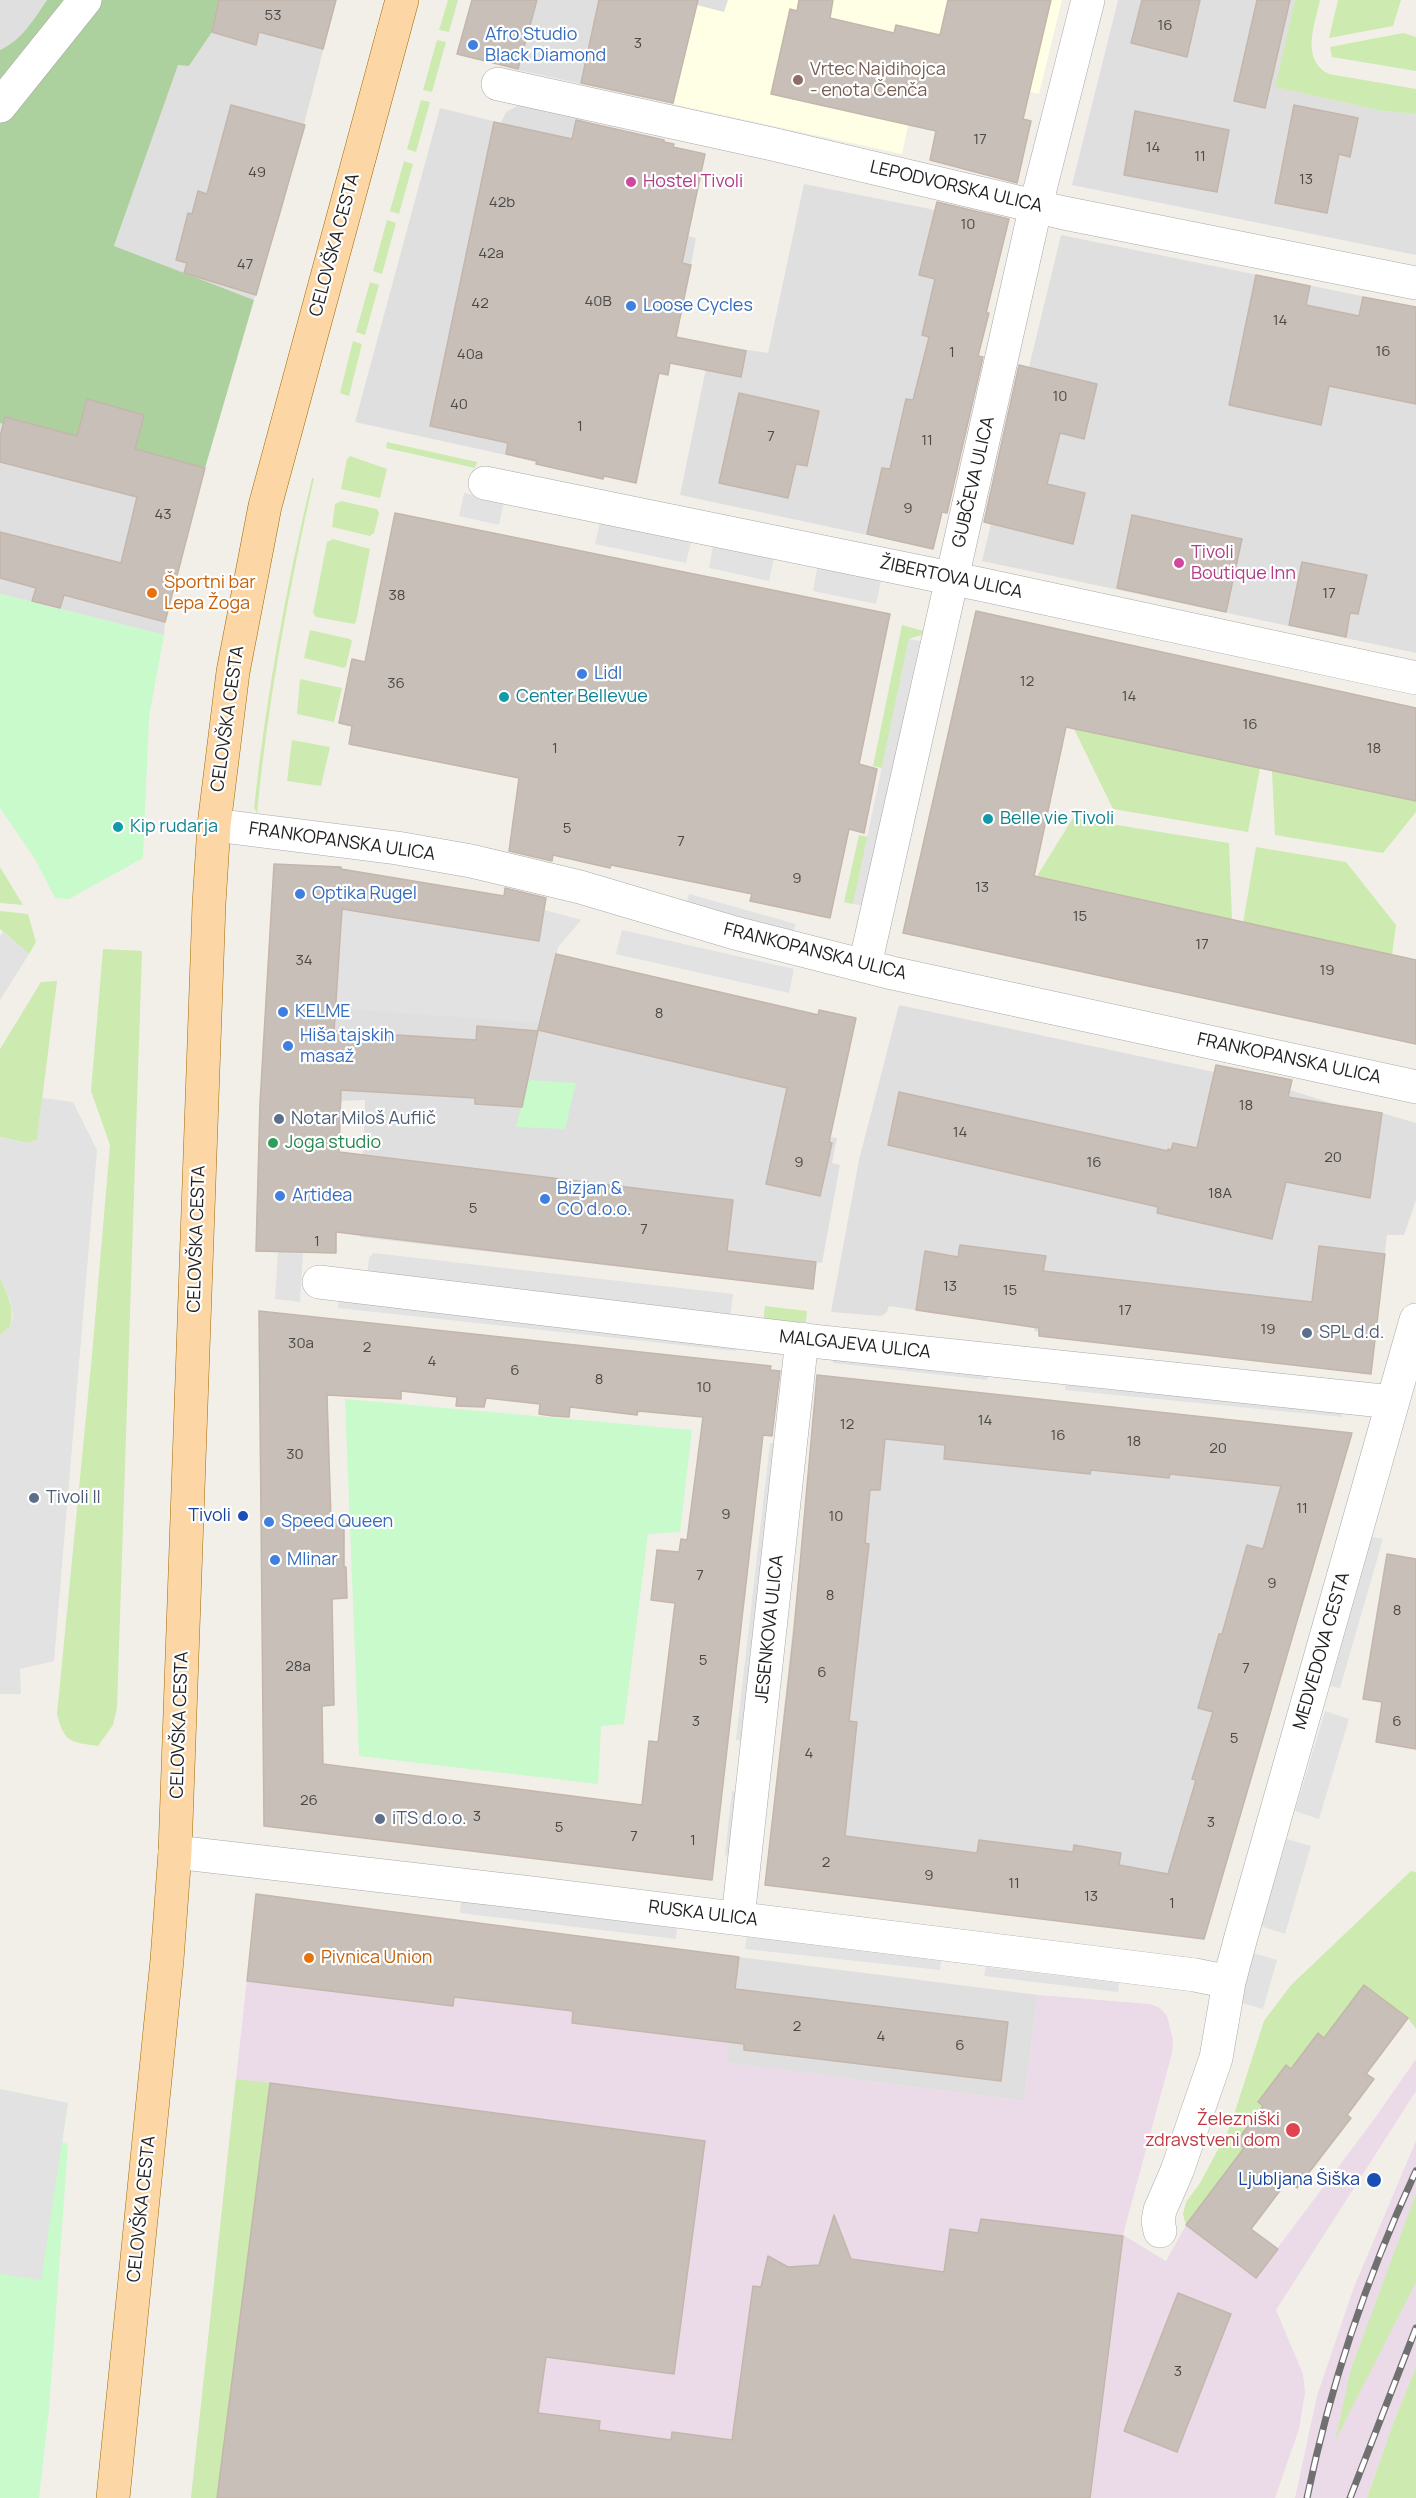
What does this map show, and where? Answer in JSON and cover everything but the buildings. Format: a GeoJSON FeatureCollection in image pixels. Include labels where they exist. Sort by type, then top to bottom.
{"type":"FeatureCollection","features":[{"type":"Feature","properties":{"kind":"main road","name":"CELOVŠKA CESTA"},"geometry":{"type":"LineString","coordinates":[[113,2498],[167,1960],[175,1852],[206,960],[214,825],[233,672],[265,506],[402,0]]}},
{"type":"Feature","properties":{"kind":"street"},"geometry":{"type":"LineString","coordinates":[[0,106],[85,0]]}},
{"type":"Feature","properties":{"kind":"street","name":"GUBČEVA ULICA"},"geometry":{"type":"LineString","coordinates":[[865,965],[1036,205],[1088,0]]}},
{"type":"Feature","properties":{"kind":"street","name":"LEPODVORSKA ULICA"},"geometry":{"type":"LineString","coordinates":[[498,84],[1064,213],[1416,283]]}},
{"type":"Feature","properties":{"kind":"street","name":"ŽIBERTOVA ULICA"},"geometry":{"type":"LineString","coordinates":[[485,483],[952,578],[1416,678]]}},
{"type":"Feature","properties":{"kind":"street","name":"FRANKOPANSKA ULICA"},"geometry":{"type":"LineString","coordinates":[[214,825],[397,848],[471,861],[579,887],[735,933],[865,965],[1416,1087]]}},
{"type":"Feature","properties":{"kind":"street","name":"MALGAJEVA ULICA"},"geometry":{"type":"LineString","coordinates":[[319,1282],[802,1339],[1392,1402]]}},
{"type":"Feature","properties":{"kind":"street","name":"MEDVEDOVA CESTA"},"geometry":{"type":"LineString","coordinates":[[1160,2231],[1158,2221],[1160,2210],[1177,2171],[1216,2058],[1229,1983],[1416,1320]]}},
{"type":"Feature","properties":{"kind":"street","name":"JESENKOVA ULICA"},"geometry":{"type":"LineString","coordinates":[[738,1918],[802,1339]]}},
{"type":"Feature","properties":{"kind":"street","name":"RUSKA ULICA"},"geometry":{"type":"LineString","coordinates":[[175,1852],[738,1918],[1195,1975],[1229,1983]]}},
{"type":"Feature","properties":{"kind":"shaded area"},"geometry":{"type":"Polygon","coordinates":[[[0,0],[47,0],[29,27],[9,46],[0,50],[0,0]]]}},
{"type":"Feature","properties":{"kind":"shaded area"},"geometry":{"type":"Polygon","coordinates":[[[219,0],[336,0],[282,210],[254,300],[114,247],[178,64],[189,66],[212,32],[219,0]]]}},
{"type":"Feature","properties":{"kind":"shaded area"},"geometry":{"type":"Polygon","coordinates":[[[472,0],[728,0],[725,13],[697,6],[673,104],[518,70],[457,54],[472,0]]]}},
{"type":"Feature","properties":{"kind":"shaded area","name":"Vrtec Najdihojca - enota Čenča"},"geometry":{"type":"Polygon","coordinates":[[[728,0],[1062,0],[1039,94],[920,69],[902,154],[673,104],[697,5],[724,12],[728,0]]]}},
{"type":"Feature","properties":{"kind":"shaded area"},"geometry":{"type":"Polygon","coordinates":[[[1118,0],[1295,0],[1276,87],[1382,111],[1416,114],[1416,255],[1072,185],[1118,0]]]}},
{"type":"Feature","properties":{"kind":"shaded area"},"geometry":{"type":"Polygon","coordinates":[[[519,105],[578,118],[607,130],[674,144],[673,147],[705,154],[688,236],[696,238],[668,375],[659,374],[636,483],[604,476],[603,479],[355,422],[440,108],[501,123],[506,112],[519,105]]]}},
{"type":"Feature","properties":{"kind":"shaded area"},"geometry":{"type":"Polygon","coordinates":[[[804,184],[1007,227],[933,549],[680,495],[711,344],[768,353],[804,184]]]}},
{"type":"Feature","properties":{"kind":"shaded area"},"geometry":{"type":"Polygon","coordinates":[[[1061,235],[1416,307],[1416,653],[982,561],[1061,235]]]}},
{"type":"Feature","properties":{"kind":"shaded area"},"geometry":{"type":"Polygon","coordinates":[[[87,399],[144,415],[136,449],[205,468],[165,621],[164,635],[0,594],[0,423],[3,424],[5,417],[77,436],[87,399]]]}},
{"type":"Feature","properties":{"kind":"shaded area"},"geometry":{"type":"Polygon","coordinates":[[[464,493],[504,502],[499,525],[459,516],[464,493]]]}},
{"type":"Feature","properties":{"kind":"shaded area"},"geometry":{"type":"Polygon","coordinates":[[[600,522],[691,542],[686,563],[595,544],[600,522]]]}},
{"type":"Feature","properties":{"kind":"shaded area"},"geometry":{"type":"Polygon","coordinates":[[[713,546],[774,558],[769,581],[709,568],[713,546]]]}},
{"type":"Feature","properties":{"kind":"shaded area"},"geometry":{"type":"Polygon","coordinates":[[[817,568],[881,580],[876,604],[813,591],[817,568]]]}},
{"type":"Feature","properties":{"kind":"shaded area"},"geometry":{"type":"Polygon","coordinates":[[[909,639],[920,641],[864,906],[853,904],[909,639]]]}},
{"type":"Feature","properties":{"kind":"shaded area"},"geometry":{"type":"Polygon","coordinates":[[[274,864],[341,867],[340,876],[544,910],[581,920],[558,947],[556,954],[819,1014],[830,1137],[837,1138],[832,1163],[840,1165],[822,1263],[816,1262],[813,1289],[360,1237],[365,1100],[340,1101],[336,1253],[256,1251],[260,1103],[274,864]]]}},
{"type":"Feature","properties":{"kind":"shaded area"},"geometry":{"type":"Polygon","coordinates":[[[689,894],[796,924],[793,932],[687,902],[689,894]]]}},
{"type":"Feature","properties":{"kind":"shaded area"},"geometry":{"type":"Polygon","coordinates":[[[342,909],[538,941],[543,910],[581,920],[558,947],[540,1023],[336,1008],[342,909]]]}},
{"type":"Feature","properties":{"kind":"shaded area"},"geometry":{"type":"Polygon","coordinates":[[[622,930],[794,969],[789,993],[616,954],[622,930]]]}},
{"type":"Feature","properties":{"kind":"shaded area"},"geometry":{"type":"Polygon","coordinates":[[[3,932],[29,954],[0,1000],[0,936],[3,932]]]}},
{"type":"Feature","properties":{"kind":"shaded area"},"geometry":{"type":"Polygon","coordinates":[[[899,1005],[1214,1072],[1217,1065],[1292,1080],[1290,1090],[1340,1106],[1382,1113],[1416,1123],[1416,1200],[1404,1235],[1387,1235],[1371,1374],[1039,1336],[1039,1332],[1034,1331],[1034,1328],[889,1306],[887,1312],[882,1316],[831,1312],[859,1160],[899,1005]]]}},
{"type":"Feature","properties":{"kind":"shaded area","name":"Tivoli II"},"geometry":{"type":"Polygon","coordinates":[[[42,1098],[73,1102],[97,1150],[54,1661],[20,1669],[21,1694],[0,1694],[0,1335],[10,1327],[13,1316],[10,1299],[0,1278],[0,1137],[26,1143],[37,1140],[42,1098]]]}},
{"type":"Feature","properties":{"kind":"shaded area"},"geometry":{"type":"Polygon","coordinates":[[[278,1252],[303,1252],[300,1302],[275,1299],[278,1252]]]}},
{"type":"Feature","properties":{"kind":"shaded area"},"geometry":{"type":"Polygon","coordinates":[[[373,1253],[733,1294],[730,1319],[367,1277],[369,1258],[373,1253]]]}},
{"type":"Feature","properties":{"kind":"shaded area"},"geometry":{"type":"Polygon","coordinates":[[[339,1296],[737,1341],[736,1351],[338,1308],[339,1296]]]}},
{"type":"Feature","properties":{"kind":"shaded area"},"geometry":{"type":"Polygon","coordinates":[[[834,1353],[988,1370],[987,1380],[833,1363],[834,1353]]]}},
{"type":"Feature","properties":{"kind":"shaded area"},"geometry":{"type":"Polygon","coordinates":[[[820,1375],[1352,1433],[1204,1939],[765,1885],[820,1375]]]}},
{"type":"Feature","properties":{"kind":"shaded area"},"geometry":{"type":"Polygon","coordinates":[[[1066,1379],[1343,1408],[1342,1417],[1065,1390],[1066,1379]]]}},
{"type":"Feature","properties":{"kind":"shaded area"},"geometry":{"type":"Polygon","coordinates":[[[770,1443],[781,1444],[748,1741],[736,1740],[770,1443]]]}},
{"type":"Feature","properties":{"kind":"shaded area"},"geometry":{"type":"Polygon","coordinates":[[[1372,1537],[1383,1539],[1340,1688],[1330,1686],[1372,1537]]]}},
{"type":"Feature","properties":{"kind":"shaded area"},"geometry":{"type":"Polygon","coordinates":[[[1325,1711],[1349,1719],[1319,1819],[1295,1811],[1325,1711]]]}},
{"type":"Feature","properties":{"kind":"shaded area"},"geometry":{"type":"Polygon","coordinates":[[[732,1791],[742,1792],[735,1857],[725,1855],[732,1791]]]}},
{"type":"Feature","properties":{"kind":"shaded area"},"geometry":{"type":"Polygon","coordinates":[[[1287,1839],[1311,1846],[1285,1934],[1261,1926],[1287,1839]]]}},
{"type":"Feature","properties":{"kind":"shaded area"},"geometry":{"type":"Polygon","coordinates":[[[256,1894],[739,1957],[727,2063],[1024,2101],[1038,1995],[1150,2004],[1160,2008],[1167,2016],[1173,2040],[1172,2053],[1123,2235],[1166,2261],[1186,2225],[1255,2278],[1375,2118],[1416,2059],[1416,2091],[1276,2310],[1303,2374],[1305,2393],[1299,2429],[1275,2498],[191,2498],[256,1894]]]}},
{"type":"Feature","properties":{"kind":"shaded area"},"geometry":{"type":"Polygon","coordinates":[[[461,1901],[677,1928],[676,1939],[460,1913],[461,1901]]]}},
{"type":"Feature","properties":{"kind":"shaded area"},"geometry":{"type":"Polygon","coordinates":[[[747,1937],[941,1961],[940,1970],[745,1949],[747,1937]]]}},
{"type":"Feature","properties":{"kind":"shaded area"},"geometry":{"type":"Polygon","coordinates":[[[1253,1953],[1277,1960],[1263,2009],[1239,2002],[1253,1953]]]}},
{"type":"Feature","properties":{"kind":"shaded area"},"geometry":{"type":"Polygon","coordinates":[[[739,1957],[1038,1995],[1024,2101],[726,2063],[739,1957]]]}},
{"type":"Feature","properties":{"kind":"shaded area"},"geometry":{"type":"Polygon","coordinates":[[[986,1967],[1119,1983],[1118,1992],[984,1976],[986,1967]]]}},
{"type":"Feature","properties":{"kind":"shaded area"},"geometry":{"type":"Polygon","coordinates":[[[0,2089],[68,2103],[41,2280],[0,2274],[0,2089]]]}},
{"type":"Feature","properties":{"kind":"shaded area"},"geometry":{"type":"Polygon","coordinates":[[[1416,2141],[1416,2367],[1367,2498],[1295,2498],[1317,2396],[1354,2287],[1416,2141]]]}},
{"type":"Feature","properties":{"kind":"green space"},"geometry":{"type":"Polygon","coordinates":[[[47,0],[219,0],[212,32],[189,66],[178,65],[114,246],[254,300],[205,468],[135,449],[144,415],[87,399],[77,436],[6,417],[3,424],[0,423],[0,50],[21,35],[47,0]]]}},
{"type":"Feature","properties":{"kind":"green space"},"geometry":{"type":"Polygon","coordinates":[[[448,0],[458,0],[449,32],[439,30],[448,0]]]}},
{"type":"Feature","properties":{"kind":"green space"},"geometry":{"type":"Polygon","coordinates":[[[1295,0],[1320,0],[1313,30],[1312,51],[1320,68],[1329,74],[1416,89],[1416,114],[1382,111],[1275,87],[1295,0]]]}},
{"type":"Feature","properties":{"kind":"green space"},"geometry":{"type":"Polygon","coordinates":[[[1338,0],[1401,0],[1393,26],[1329,38],[1338,0]]]}},
{"type":"Feature","properties":{"kind":"green space"},"geometry":{"type":"Polygon","coordinates":[[[1403,33],[1416,37],[1416,71],[1332,57],[1330,47],[1403,33]]]}},
{"type":"Feature","properties":{"kind":"green space"},"geometry":{"type":"Polygon","coordinates":[[[437,40],[446,42],[432,92],[423,90],[437,40]]]}},
{"type":"Feature","properties":{"kind":"green space"},"geometry":{"type":"Polygon","coordinates":[[[421,100],[430,102],[416,152],[407,149],[421,100]]]}},
{"type":"Feature","properties":{"kind":"green space"},"geometry":{"type":"Polygon","coordinates":[[[404,161],[413,164],[399,214],[390,211],[404,161]]]}},
{"type":"Feature","properties":{"kind":"green space"},"geometry":{"type":"Polygon","coordinates":[[[387,220],[396,223],[382,274],[373,271],[387,220]]]}},
{"type":"Feature","properties":{"kind":"green space"},"geometry":{"type":"Polygon","coordinates":[[[370,282],[379,285],[365,335],[356,332],[370,282]]]}},
{"type":"Feature","properties":{"kind":"green space"},"geometry":{"type":"Polygon","coordinates":[[[353,341],[362,344],[349,396],[340,393],[353,341]]]}},
{"type":"Feature","properties":{"kind":"green space"},"geometry":{"type":"Polygon","coordinates":[[[387,442],[477,462],[475,468],[386,448],[387,442]]]}},
{"type":"Feature","properties":{"kind":"green space"},"geometry":{"type":"Polygon","coordinates":[[[350,456],[387,469],[380,498],[341,489],[347,459],[350,456]]]}},
{"type":"Feature","properties":{"kind":"green space"},"geometry":{"type":"Polygon","coordinates":[[[312,478],[314,478],[273,687],[257,813],[254,808],[271,684],[285,601],[312,478]]]}},
{"type":"Feature","properties":{"kind":"green space"},"geometry":{"type":"Polygon","coordinates":[[[341,501],[377,509],[379,513],[374,533],[370,536],[332,527],[335,504],[341,501]]]}},
{"type":"Feature","properties":{"kind":"green space"},"geometry":{"type":"Polygon","coordinates":[[[333,539],[370,549],[354,624],[316,617],[313,613],[327,542],[333,539]]]}},
{"type":"Feature","properties":{"kind":"green space"},"geometry":{"type":"Polygon","coordinates":[[[0,594],[164,635],[149,717],[143,858],[69,899],[55,898],[35,859],[0,808],[0,594]]]}},
{"type":"Feature","properties":{"kind":"green space"},"geometry":{"type":"Polygon","coordinates":[[[902,625],[924,631],[921,635],[909,639],[882,768],[873,766],[902,625]]]}},
{"type":"Feature","properties":{"kind":"green space"},"geometry":{"type":"Polygon","coordinates":[[[310,630],[352,641],[344,668],[304,658],[310,630]]]}},
{"type":"Feature","properties":{"kind":"green space"},"geometry":{"type":"Polygon","coordinates":[[[300,679],[342,688],[334,722],[297,714],[300,679]]]}},
{"type":"Feature","properties":{"kind":"green space"},"geometry":{"type":"Polygon","coordinates":[[[1074,729],[1260,768],[1248,832],[1113,809],[1074,729]]]}},
{"type":"Feature","properties":{"kind":"green space"},"geometry":{"type":"Polygon","coordinates":[[[292,740],[330,747],[321,786],[287,781],[292,740]]]}},
{"type":"Feature","properties":{"kind":"green space"},"geometry":{"type":"Polygon","coordinates":[[[1272,771],[1416,801],[1416,812],[1383,853],[1275,835],[1272,771]]]}},
{"type":"Feature","properties":{"kind":"green space"},"geometry":{"type":"Polygon","coordinates":[[[1073,818],[1229,843],[1232,919],[1037,876],[1073,818]]]}},
{"type":"Feature","properties":{"kind":"green space"},"geometry":{"type":"Polygon","coordinates":[[[859,835],[868,837],[853,904],[844,902],[859,835]]]}},
{"type":"Feature","properties":{"kind":"green space"},"geometry":{"type":"Polygon","coordinates":[[[1256,847],[1346,862],[1396,925],[1392,955],[1243,923],[1256,847]]]}},
{"type":"Feature","properties":{"kind":"green space"},"geometry":{"type":"Polygon","coordinates":[[[0,867],[23,905],[0,903],[0,867]]]}},
{"type":"Feature","properties":{"kind":"green space"},"geometry":{"type":"Polygon","coordinates":[[[0,911],[28,914],[36,942],[29,954],[0,929],[0,911]]]}},
{"type":"Feature","properties":{"kind":"green space"},"geometry":{"type":"Polygon","coordinates":[[[103,949],[142,951],[117,1708],[113,1725],[98,1746],[75,1742],[66,1736],[57,1714],[110,1145],[91,1091],[103,949]]]}},
{"type":"Feature","properties":{"kind":"green space"},"geometry":{"type":"Polygon","coordinates":[[[57,981],[37,1140],[27,1143],[0,1137],[0,1049],[41,982],[57,981]]]}},
{"type":"Feature","properties":{"kind":"green space"},"geometry":{"type":"Polygon","coordinates":[[[528,1080],[576,1083],[565,1129],[516,1127],[528,1080]]]}},
{"type":"Feature","properties":{"kind":"green space"},"geometry":{"type":"Polygon","coordinates":[[[0,1278],[8,1296],[12,1314],[10,1327],[0,1335],[0,1278]]]}},
{"type":"Feature","properties":{"kind":"green space"},"geometry":{"type":"Polygon","coordinates":[[[765,1306],[807,1311],[806,1321],[799,1327],[763,1323],[765,1306]]]}},
{"type":"Feature","properties":{"kind":"green space"},"geometry":{"type":"Polygon","coordinates":[[[345,1399],[692,1430],[680,1532],[648,1534],[624,1724],[601,1726],[598,1784],[359,1756],[345,1399]]]}},
{"type":"Feature","properties":{"kind":"green space"},"geometry":{"type":"Polygon","coordinates":[[[1411,1871],[1416,1872],[1416,2029],[1408,2018],[1365,1986],[1324,2038],[1317,2033],[1291,2069],[1285,2066],[1258,2102],[1263,2106],[1236,2141],[1244,2148],[1186,2225],[1183,2214],[1186,2202],[1200,2183],[1230,2127],[1264,2021],[1291,1985],[1411,1871]]]}},
{"type":"Feature","properties":{"kind":"green space"},"geometry":{"type":"Polygon","coordinates":[[[236,2079],[270,2083],[217,2498],[191,2498],[236,2079]]]}},
{"type":"Feature","properties":{"kind":"green space"},"geometry":{"type":"Polygon","coordinates":[[[0,2089],[68,2103],[62,2142],[68,2144],[49,2409],[39,2498],[0,2498],[0,2089]]]}},
{"type":"Feature","properties":{"kind":"green space"},"geometry":{"type":"Polygon","coordinates":[[[1416,2194],[1416,2282],[1335,2441],[1351,2369],[1416,2194]]]}},
{"type":"Feature","properties":{"kind":"green space"},"geometry":{"type":"Polygon","coordinates":[[[1416,2367],[1416,2498],[1367,2498],[1393,2424],[1416,2367]]]}},
{"type":"Feature","properties":{"kind":"railway"},"geometry":{"type":"LineString","coordinates":[[1307,2498],[1327,2414],[1352,2331],[1366,2290],[1416,2171]]}},
{"type":"Feature","properties":{"kind":"railway"},"geometry":{"type":"LineString","coordinates":[[1350,2498],[1416,2328]]}},
{"type":"Feature","properties":{"kind":"place","name":"Afro Studio Black Diamond"},"geometry":{"type":"Point","coordinates":[473,45]}},
{"type":"Feature","properties":{"kind":"place","name":"Vrtec Najdihojca - enota Čenča"},"geometry":{"type":"Point","coordinates":[798,80]}},
{"type":"Feature","properties":{"kind":"place","name":"Hostel Tivoli"},"geometry":{"type":"Point","coordinates":[631,182]}},
{"type":"Feature","properties":{"kind":"place","name":"Loose Cycles"},"geometry":{"type":"Point","coordinates":[631,306]}},
{"type":"Feature","properties":{"kind":"place","name":"Tivoli Boutique Inn"},"geometry":{"type":"Point","coordinates":[1179,563]}},
{"type":"Feature","properties":{"kind":"place","name":"Športni bar Lepa Žoga"},"geometry":{"type":"Point","coordinates":[152,593]}},
{"type":"Feature","properties":{"kind":"place","name":"Lidl"},"geometry":{"type":"Point","coordinates":[582,674]}},
{"type":"Feature","properties":{"kind":"place","name":"Center Bellevue"},"geometry":{"type":"Point","coordinates":[504,697]}},
{"type":"Feature","properties":{"kind":"place","name":"Belle vie Tivoli"},"geometry":{"type":"Point","coordinates":[988,819]}},
{"type":"Feature","properties":{"kind":"place","name":"Kip rudarja"},"geometry":{"type":"Point","coordinates":[118,827]}},
{"type":"Feature","properties":{"kind":"place","name":"Optika Rugel"},"geometry":{"type":"Point","coordinates":[300,894]}},
{"type":"Feature","properties":{"kind":"place","name":"KELME"},"geometry":{"type":"Point","coordinates":[283,1012]}},
{"type":"Feature","properties":{"kind":"place","name":"Hiša tajskih masaž"},"geometry":{"type":"Point","coordinates":[288,1046]}},
{"type":"Feature","properties":{"kind":"place","name":"Notar Miloš Auflič"},"geometry":{"type":"Point","coordinates":[279,1119]}},
{"type":"Feature","properties":{"kind":"place","name":"Joga studio"},"geometry":{"type":"Point","coordinates":[273,1143]}},
{"type":"Feature","properties":{"kind":"place","name":"Artidea"},"geometry":{"type":"Point","coordinates":[280,1196]}},
{"type":"Feature","properties":{"kind":"place","name":"Bizjan & CO d.o.o."},"geometry":{"type":"Point","coordinates":[545,1199]}},
{"type":"Feature","properties":{"kind":"place","name":"SPL d.d."},"geometry":{"type":"Point","coordinates":[1307,1333]}},
{"type":"Feature","properties":{"kind":"place","name":"Tivoli II"},"geometry":{"type":"Point","coordinates":[34,1498]}},
{"type":"Feature","properties":{"kind":"place","name":"Tivoli"},"geometry":{"type":"Point","coordinates":[243,1516]}},
{"type":"Feature","properties":{"kind":"place","name":"Speed Queen"},"geometry":{"type":"Point","coordinates":[269,1522]}},
{"type":"Feature","properties":{"kind":"place","name":"Mlinar"},"geometry":{"type":"Point","coordinates":[275,1560]}},
{"type":"Feature","properties":{"kind":"place","name":"iTS d.o.o."},"geometry":{"type":"Point","coordinates":[380,1819]}},
{"type":"Feature","properties":{"kind":"place","name":"Pivnica Union"},"geometry":{"type":"Point","coordinates":[309,1958]}},
{"type":"Feature","properties":{"kind":"place","name":"Železniški zdravstveni dom"},"geometry":{"type":"Point","coordinates":[1293,2130]}},
{"type":"Feature","properties":{"kind":"place","name":"Ljubljana Šiška"},"geometry":{"type":"Point","coordinates":[1374,2180]}}]}
